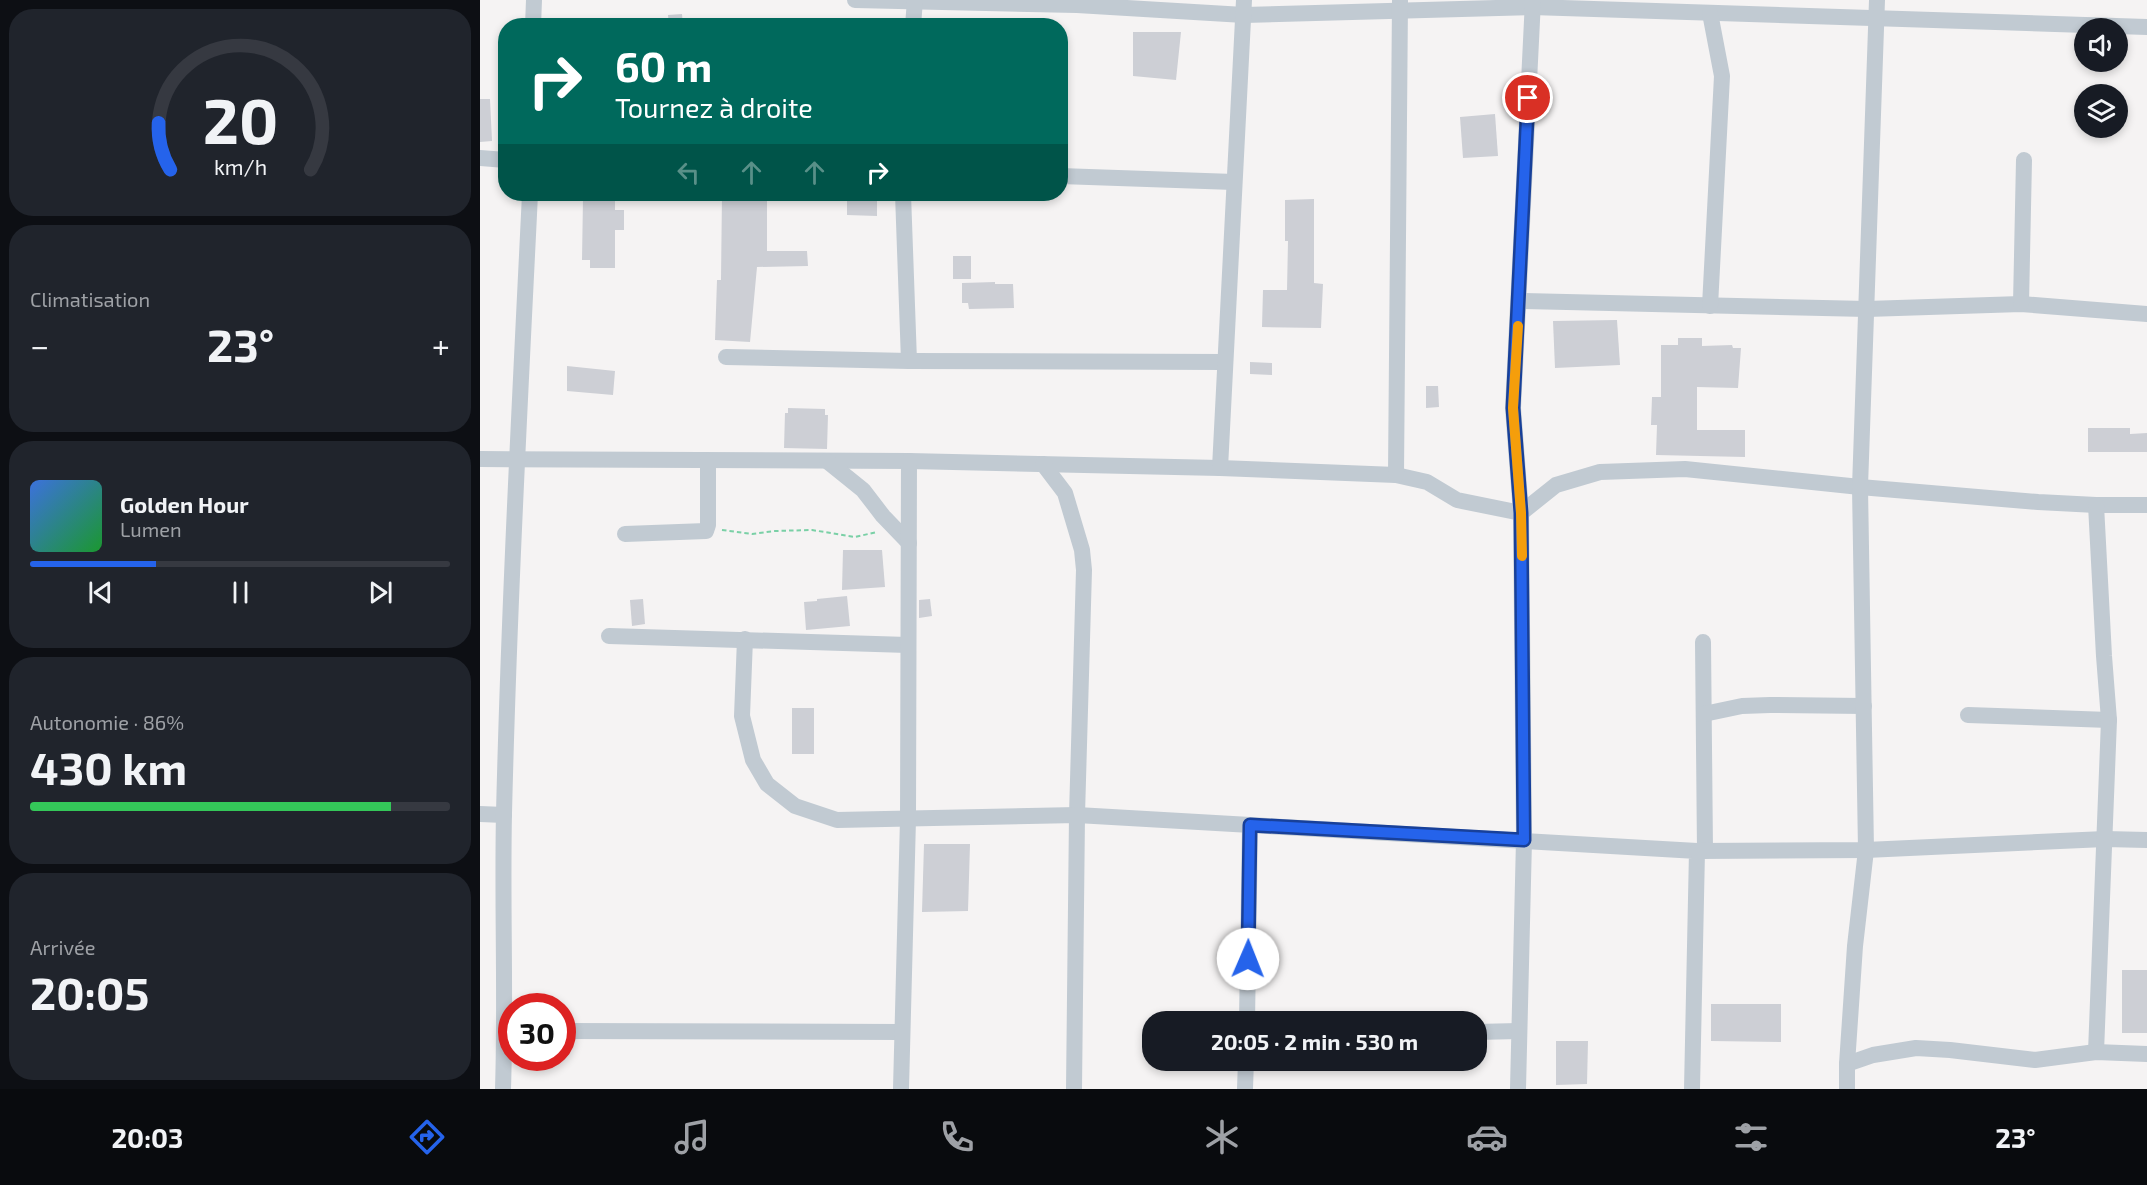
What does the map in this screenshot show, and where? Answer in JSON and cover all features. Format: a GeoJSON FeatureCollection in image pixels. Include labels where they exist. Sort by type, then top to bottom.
{"type":"FeatureCollection","features":[{"type":"Feature","properties":{"kind":"street"},"geometry":{"type":"LineString","coordinates":[[533,18],[534,0]]}},
{"type":"Feature","properties":{"kind":"street"},"geometry":{"type":"LineString","coordinates":[[855,0],[1077,2],[1244,8],[1532,4],[1710,13],[2147,27]]}},
{"type":"Feature","properties":{"kind":"street"},"geometry":{"type":"LineString","coordinates":[[1847,1089],[1846,1064],[1855,946],[1866,850],[1860,487],[1877,0]]}},
{"type":"Feature","properties":{"kind":"street"},"geometry":{"type":"LineString","coordinates":[[914,18],[915,1]]}},
{"type":"Feature","properties":{"kind":"street"},"geometry":{"type":"LineString","coordinates":[[1518,1089],[1524,840],[1521,513],[1513,408],[1532,4]]}},
{"type":"Feature","properties":{"kind":"street"},"geometry":{"type":"LineString","coordinates":[[1395,475],[1400,6]]}},
{"type":"Feature","properties":{"kind":"street"},"geometry":{"type":"LineString","coordinates":[[1220,468],[1244,8]]}},
{"type":"Feature","properties":{"kind":"street"},"geometry":{"type":"LineString","coordinates":[[1710,13],[1722,76],[1710,306]]}},
{"type":"Feature","properties":{"kind":"street"},"geometry":{"type":"LineString","coordinates":[[480,158],[498,159]]}},
{"type":"Feature","properties":{"kind":"street"},"geometry":{"type":"LineString","coordinates":[[2021,304],[2024,160]]}},
{"type":"Feature","properties":{"kind":"street"},"geometry":{"type":"LineString","coordinates":[[1068,176],[1234,182]]}},
{"type":"Feature","properties":{"kind":"street"},"geometry":{"type":"LineString","coordinates":[[507,993],[504,815],[517,460],[530,201]]}},
{"type":"Feature","properties":{"kind":"street"},"geometry":{"type":"LineString","coordinates":[[903,201],[909,362]]}},
{"type":"Feature","properties":{"kind":"street"},"geometry":{"type":"LineString","coordinates":[[1519,301],[1867,309],[2021,304],[2147,314]]}},
{"type":"Feature","properties":{"kind":"street"},"geometry":{"type":"LineString","coordinates":[[726,357],[909,362],[1225,362]]}},
{"type":"Feature","properties":{"kind":"street"},"geometry":{"type":"LineString","coordinates":[[480,459],[909,461],[1220,468],[1395,475],[1426,482],[1457,500],[1521,513]]}},
{"type":"Feature","properties":{"kind":"street"},"geometry":{"type":"LineString","coordinates":[[625,534],[706,531],[708,525],[708,461]]}},
{"type":"Feature","properties":{"kind":"street"},"geometry":{"type":"LineString","coordinates":[[827,461],[863,490],[909,543]]}},
{"type":"Feature","properties":{"kind":"street"},"geometry":{"type":"LineString","coordinates":[[901,1089],[908,819],[909,461]]}},
{"type":"Feature","properties":{"kind":"street"},"geometry":{"type":"LineString","coordinates":[[1043,464],[1065,493],[1082,550],[1084,570],[1077,815],[1074,1089]]}},
{"type":"Feature","properties":{"kind":"street"},"geometry":{"type":"LineString","coordinates":[[1521,513],[1556,485],[1600,472],[1685,469],[1860,487],[2096,506],[2147,505]]}},
{"type":"Feature","properties":{"kind":"street"},"geometry":{"type":"LineString","coordinates":[[2096,506],[2109,720],[2096,1052]]}},
{"type":"Feature","properties":{"kind":"street"},"geometry":{"type":"LineString","coordinates":[[609,636],[908,645]]}},
{"type":"Feature","properties":{"kind":"street"},"geometry":{"type":"LineString","coordinates":[[745,639],[742,716],[753,760],[767,783],[795,806],[837,820],[1077,815],[1701,851],[1866,850],[2106,839],[2147,840]]}},
{"type":"Feature","properties":{"kind":"street"},"geometry":{"type":"LineString","coordinates":[[1692,1089],[1701,851],[1703,642]]}},
{"type":"Feature","properties":{"kind":"street"},"geometry":{"type":"LineString","coordinates":[[1704,714],[1742,706],[1864,706]]}},
{"type":"Feature","properties":{"kind":"street"},"geometry":{"type":"LineString","coordinates":[[1968,715],[2109,720]]}},
{"type":"Feature","properties":{"kind":"street"},"geometry":{"type":"LineString","coordinates":[[480,814],[504,815]]}},
{"type":"Feature","properties":{"kind":"street"},"geometry":{"type":"LineString","coordinates":[[1247,1011],[1250,825]]}},
{"type":"Feature","properties":{"kind":"street"},"geometry":{"type":"LineString","coordinates":[[576,1031],[902,1032]]}},
{"type":"Feature","properties":{"kind":"street"},"geometry":{"type":"LineString","coordinates":[[1487,1032],[1519,1031]]}},
{"type":"Feature","properties":{"kind":"street"},"geometry":{"type":"LineString","coordinates":[[1846,1064],[1873,1055],[1916,1048],[2035,1060],[2096,1052],[2147,1054]]}},
{"type":"Feature","properties":{"kind":"street"},"geometry":{"type":"LineString","coordinates":[[503,1089],[505,1071]]}},
{"type":"Feature","properties":{"kind":"street"},"geometry":{"type":"LineString","coordinates":[[1245,1089],[1246,1071]]}},
{"type":"Feature","properties":{"kind":"path"},"geometry":{"type":"LineString","coordinates":[[708,525],[728,532],[752,534],[812,530],[855,537],[894,528]]}},
{"type":"Feature","properties":{"kind":"building"},"geometry":{"type":"Polygon","coordinates":[[[682,14],[682,18],[668,18],[668,15],[682,14]]]}},
{"type":"Feature","properties":{"kind":"building"},"geometry":{"type":"Polygon","coordinates":[[[1133,32],[1181,32],[1176,80],[1133,76],[1133,32]]]}},
{"type":"Feature","properties":{"kind":"building"},"geometry":{"type":"Polygon","coordinates":[[[480,99],[490,99],[492,141],[480,142],[480,99]]]}},
{"type":"Feature","properties":{"kind":"building"},"geometry":{"type":"Polygon","coordinates":[[[1495,114],[1498,156],[1463,158],[1460,117],[1495,114]]]}},
{"type":"Feature","properties":{"kind":"building"},"geometry":{"type":"Polygon","coordinates":[[[1314,199],[1314,283],[1323,284],[1321,328],[1262,327],[1263,290],[1287,290],[1288,241],[1285,241],[1285,200],[1314,199]]]}},
{"type":"Feature","properties":{"kind":"building"},"geometry":{"type":"Polygon","coordinates":[[[583,201],[615,201],[615,210],[624,210],[624,230],[615,230],[615,268],[590,268],[590,260],[582,260],[583,201]]]}},
{"type":"Feature","properties":{"kind":"building"},"geometry":{"type":"Polygon","coordinates":[[[722,201],[767,201],[767,251],[807,251],[808,266],[757,267],[750,342],[715,340],[717,280],[721,280],[722,201]]]}},
{"type":"Feature","properties":{"kind":"building"},"geometry":{"type":"Polygon","coordinates":[[[847,201],[877,201],[877,216],[847,215],[847,201]]]}},
{"type":"Feature","properties":{"kind":"building"},"geometry":{"type":"Polygon","coordinates":[[[953,256],[971,256],[971,279],[953,279],[953,256]]]}},
{"type":"Feature","properties":{"kind":"building"},"geometry":{"type":"Polygon","coordinates":[[[995,282],[995,284],[1013,284],[1014,308],[969,309],[968,303],[962,303],[962,283],[995,282]]]}},
{"type":"Feature","properties":{"kind":"building"},"geometry":{"type":"Polygon","coordinates":[[[1617,320],[1620,365],[1555,368],[1553,321],[1617,320]]]}},
{"type":"Feature","properties":{"kind":"building"},"geometry":{"type":"Polygon","coordinates":[[[1678,338],[1702,338],[1702,346],[1732,345],[1733,348],[1741,348],[1738,388],[1697,387],[1697,430],[1745,430],[1745,457],[1656,455],[1657,425],[1651,425],[1652,397],[1661,397],[1661,345],[1678,345],[1678,338]]]}},
{"type":"Feature","properties":{"kind":"building"},"geometry":{"type":"Polygon","coordinates":[[[1250,362],[1272,363],[1272,375],[1250,374],[1250,362]]]}},
{"type":"Feature","properties":{"kind":"building"},"geometry":{"type":"Polygon","coordinates":[[[567,366],[615,371],[613,395],[567,391],[567,366]]]}},
{"type":"Feature","properties":{"kind":"building"},"geometry":{"type":"Polygon","coordinates":[[[1426,386],[1438,386],[1439,407],[1426,408],[1426,386]]]}},
{"type":"Feature","properties":{"kind":"building"},"geometry":{"type":"Polygon","coordinates":[[[788,408],[825,409],[825,415],[828,415],[827,449],[784,448],[785,413],[788,413],[788,408]]]}},
{"type":"Feature","properties":{"kind":"building"},"geometry":{"type":"Polygon","coordinates":[[[2088,428],[2130,428],[2130,434],[2147,433],[2147,452],[2088,452],[2088,428]]]}},
{"type":"Feature","properties":{"kind":"building"},"geometry":{"type":"Polygon","coordinates":[[[843,550],[882,550],[885,587],[842,590],[843,550]]]}},
{"type":"Feature","properties":{"kind":"building"},"geometry":{"type":"Polygon","coordinates":[[[847,596],[850,626],[806,630],[804,602],[847,596]]]}},
{"type":"Feature","properties":{"kind":"building"},"geometry":{"type":"Polygon","coordinates":[[[643,599],[645,624],[632,626],[630,600],[643,599]]]}},
{"type":"Feature","properties":{"kind":"building"},"geometry":{"type":"Polygon","coordinates":[[[930,599],[932,616],[919,618],[919,600],[930,599]]]}},
{"type":"Feature","properties":{"kind":"building"},"geometry":{"type":"Polygon","coordinates":[[[792,708],[814,708],[814,754],[792,754],[792,708]]]}},
{"type":"Feature","properties":{"kind":"building"},"geometry":{"type":"Polygon","coordinates":[[[924,844],[970,844],[968,911],[922,912],[924,844]]]}},
{"type":"Feature","properties":{"kind":"building"},"geometry":{"type":"Polygon","coordinates":[[[2122,970],[2147,970],[2147,1033],[2122,1033],[2122,970]]]}},
{"type":"Feature","properties":{"kind":"building"},"geometry":{"type":"Polygon","coordinates":[[[1711,1004],[1781,1004],[1781,1042],[1711,1041],[1711,1004]]]}},
{"type":"Feature","properties":{"kind":"building"},"geometry":{"type":"Polygon","coordinates":[[[1556,1041],[1588,1041],[1587,1084],[1556,1085],[1556,1041]]]}},
{"type":"Feature","properties":{"kind":"slow traffic"},"geometry":{"type":"LineString","coordinates":[[1518,326],[1513,408],[1522,556]]}},
{"type":"Feature","properties":{"kind":"route"},"geometry":{"type":"LineString","coordinates":[[1248,959],[1250,825],[1524,840],[1521,513],[1513,408],[1528,98]]}}]}
